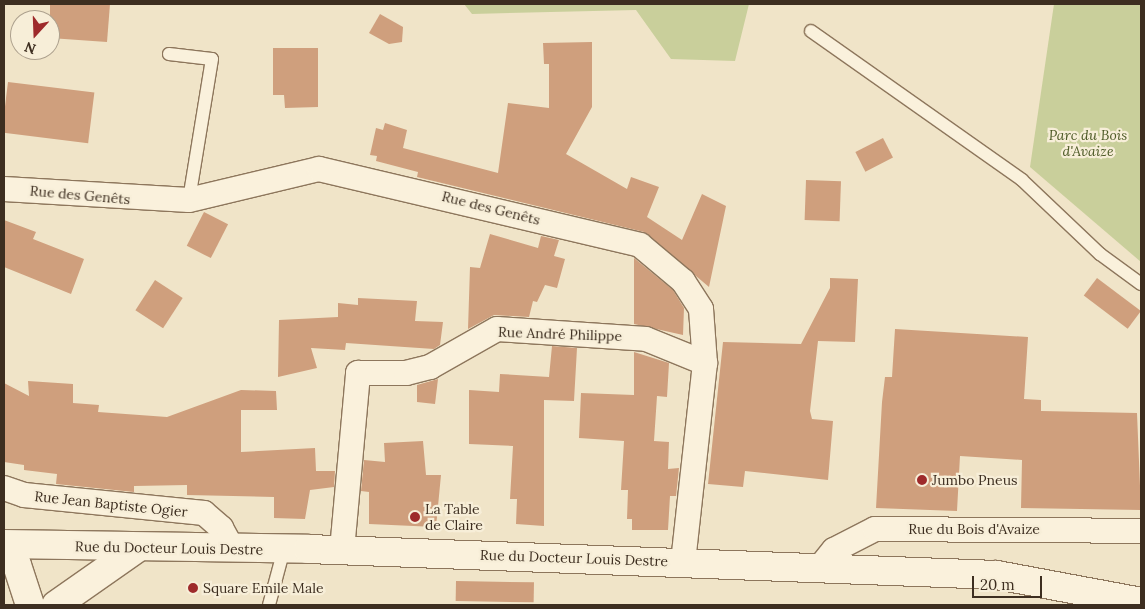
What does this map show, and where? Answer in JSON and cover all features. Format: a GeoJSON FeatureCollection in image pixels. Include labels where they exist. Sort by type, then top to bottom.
{"type":"FeatureCollection","features":[{"type":"Feature","properties":{"kind":"street","name":"Rue des Genêts"},"geometry":{"type":"LineString","coordinates":[[4,189],[189,200],[319,169],[640,245],[683,281],[701,309],[705,364],[683,561]]}},
{"type":"Feature","properties":{"kind":"street","name":"Rue André Philippe"},"geometry":{"type":"LineString","coordinates":[[342,550],[358,373],[406,373],[430,367],[497,329],[646,339],[705,364]]}},
{"type":"Feature","properties":{"kind":"street","name":"Rue Jean Baptiste Ogier"},"geometry":{"type":"LineString","coordinates":[[4,488],[24,495],[204,513],[221,528],[232,548]]}},
{"type":"Feature","properties":{"kind":"street","name":"Rue du Bois d'Avaize"},"geometry":{"type":"LineString","coordinates":[[820,567],[834,550],[875,529],[1141,532]]}},
{"type":"Feature","properties":{"kind":"street","name":"Rue du Docteur Louis Destre"},"geometry":{"type":"LineString","coordinates":[[4,544],[136,550],[232,548],[342,550],[683,561],[997,575],[1141,602]]}},
{"type":"Feature","properties":{"kind":"street"},"geometry":{"type":"LineString","coordinates":[[56,605],[136,550]]}},
{"type":"Feature","properties":{"kind":"street"},"geometry":{"type":"LineString","coordinates":[[4,552],[17,566],[30,605]]}},
{"type":"Feature","properties":{"kind":"lane"},"geometry":{"type":"LineString","coordinates":[[811,31],[1022,180],[1100,254],[1141,284]]}},
{"type":"Feature","properties":{"kind":"lane"},"geometry":{"type":"LineString","coordinates":[[169,54],[212,60],[189,200]]}},
{"type":"Feature","properties":{"kind":"lane"},"geometry":{"type":"LineString","coordinates":[[269,605],[284,549]]}},
{"type":"Feature","properties":{"kind":"green space"},"geometry":{"type":"Polygon","coordinates":[[[464,4],[749,4],[735,61],[671,59],[636,10],[472,14],[464,4]]]}},
{"type":"Feature","properties":{"kind":"green space","name":"Parc du Bois d'Avaize"},"geometry":{"type":"Polygon","coordinates":[[[1054,4],[1141,4],[1141,262],[1030,167],[1054,4]]]}},
{"type":"Feature","properties":{"kind":"building"},"geometry":{"type":"Polygon","coordinates":[[[50,4],[110,4],[107,42],[60,39],[60,10],[50,10],[50,4]]]}},
{"type":"Feature","properties":{"kind":"building"},"geometry":{"type":"Polygon","coordinates":[[[380,14],[403,27],[402,42],[389,44],[369,33],[380,14]]]}},
{"type":"Feature","properties":{"kind":"building"},"geometry":{"type":"Polygon","coordinates":[[[592,42],[592,107],[566,154],[627,189],[631,177],[659,187],[647,217],[682,240],[702,194],[726,206],[709,287],[644,232],[417,177],[418,172],[376,161],[377,156],[370,155],[376,128],[383,130],[385,123],[407,130],[403,148],[498,173],[508,103],[549,108],[549,64],[544,64],[543,43],[592,42]]]}},
{"type":"Feature","properties":{"kind":"building"},"geometry":{"type":"Polygon","coordinates":[[[273,48],[318,48],[318,107],[285,108],[284,95],[273,95],[273,48]]]}},
{"type":"Feature","properties":{"kind":"building"},"geometry":{"type":"Polygon","coordinates":[[[8,82],[94,93],[88,143],[4,133],[8,82]]]}},
{"type":"Feature","properties":{"kind":"building"},"geometry":{"type":"Polygon","coordinates":[[[883,138],[893,158],[865,172],[855,152],[883,138]]]}},
{"type":"Feature","properties":{"kind":"building"},"geometry":{"type":"Polygon","coordinates":[[[806,180],[841,181],[840,221],[805,220],[806,180]]]}},
{"type":"Feature","properties":{"kind":"building"},"geometry":{"type":"Polygon","coordinates":[[[204,212],[228,224],[211,258],[187,246],[204,212]]]}},
{"type":"Feature","properties":{"kind":"building"},"geometry":{"type":"Polygon","coordinates":[[[4,220],[36,232],[33,239],[84,259],[71,294],[4,267],[4,220]]]}},
{"type":"Feature","properties":{"kind":"building"},"geometry":{"type":"Polygon","coordinates":[[[490,234],[538,248],[541,236],[559,240],[554,256],[565,259],[557,288],[545,285],[537,302],[533,301],[529,317],[494,315],[468,329],[470,267],[480,268],[490,234]]]}},
{"type":"Feature","properties":{"kind":"building"},"geometry":{"type":"Polygon","coordinates":[[[634,258],[673,290],[684,308],[683,335],[634,324],[634,258]]]}},
{"type":"Feature","properties":{"kind":"building"},"geometry":{"type":"Polygon","coordinates":[[[830,278],[858,279],[855,342],[818,341],[810,411],[812,419],[833,421],[828,480],[745,471],[743,487],[708,484],[723,342],[801,344],[830,288],[830,278]]]}},
{"type":"Feature","properties":{"kind":"building"},"geometry":{"type":"Polygon","coordinates":[[[1097,278],[1141,311],[1128,329],[1084,296],[1097,278]]]}},
{"type":"Feature","properties":{"kind":"building"},"geometry":{"type":"Polygon","coordinates":[[[155,280],[183,298],[163,328],[135,310],[155,280]]]}},
{"type":"Feature","properties":{"kind":"building"},"geometry":{"type":"Polygon","coordinates":[[[358,298],[417,301],[415,321],[443,322],[440,345],[434,349],[346,343],[345,350],[311,348],[317,368],[278,377],[279,320],[338,317],[338,303],[358,305],[358,298]]]}},
{"type":"Feature","properties":{"kind":"building"},"geometry":{"type":"Polygon","coordinates":[[[895,329],[1028,337],[1024,399],[1041,400],[1041,411],[1137,413],[1141,510],[1021,508],[1022,460],[960,456],[957,511],[876,508],[882,402],[885,377],[892,377],[895,329]]]}},
{"type":"Feature","properties":{"kind":"building"},"geometry":{"type":"Polygon","coordinates":[[[552,346],[577,348],[574,401],[544,400],[544,526],[516,524],[517,499],[510,499],[513,446],[469,444],[469,390],[499,392],[500,374],[549,377],[552,346]]]}},
{"type":"Feature","properties":{"kind":"building"},"geometry":{"type":"Polygon","coordinates":[[[634,352],[669,363],[667,397],[657,396],[654,441],[669,442],[668,469],[679,468],[676,496],[670,496],[668,530],[632,530],[632,519],[627,519],[628,490],[621,490],[624,441],[579,438],[581,393],[634,395],[634,352]]]}},
{"type":"Feature","properties":{"kind":"building"},"geometry":{"type":"Polygon","coordinates":[[[438,379],[435,404],[417,402],[417,385],[438,379]]]}},
{"type":"Feature","properties":{"kind":"building"},"geometry":{"type":"Polygon","coordinates":[[[28,381],[73,384],[73,403],[99,405],[98,412],[167,417],[241,390],[276,391],[277,410],[241,410],[241,452],[315,448],[316,471],[335,471],[334,487],[310,490],[305,519],[274,518],[274,497],[187,495],[187,485],[134,486],[134,492],[56,484],[57,474],[24,470],[24,465],[4,462],[4,383],[29,396],[28,381]]]}},
{"type":"Feature","properties":{"kind":"building"},"geometry":{"type":"Polygon","coordinates":[[[423,441],[426,475],[441,475],[436,527],[369,524],[369,492],[361,491],[364,460],[385,462],[384,443],[423,441]]]}},
{"type":"Feature","properties":{"kind":"building"},"geometry":{"type":"Polygon","coordinates":[[[456,581],[534,582],[534,602],[456,601],[456,581]]]}},
{"type":"Feature","properties":{"kind":"place","name":"Jumbo Pneus"},"geometry":{"type":"Point","coordinates":[922,480]}},
{"type":"Feature","properties":{"kind":"place","name":"La Table de Claire"},"geometry":{"type":"Point","coordinates":[415,517]}},
{"type":"Feature","properties":{"kind":"place","name":"Square Emile Male"},"geometry":{"type":"Point","coordinates":[193,588]}}]}
